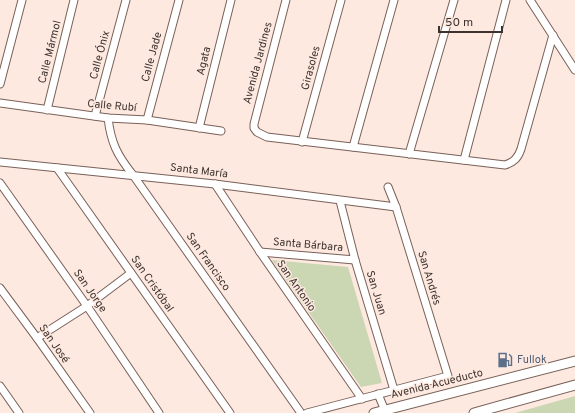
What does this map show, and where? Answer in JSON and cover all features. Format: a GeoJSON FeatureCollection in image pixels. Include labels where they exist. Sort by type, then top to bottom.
{"type":"FeatureCollection","features":[{"type":"Feature","properties":{"kind":"street"},"geometry":{"type":"LineString","coordinates":[[0,84],[22,0]]}},
{"type":"Feature","properties":{"kind":"street","name":"Calle Mármol"},"geometry":{"type":"LineString","coordinates":[[47,110],[74,0]]}},
{"type":"Feature","properties":{"kind":"street","name":"Calle Ónix"},"geometry":{"type":"LineString","coordinates":[[95,116],[126,0]]}},
{"type":"Feature","properties":{"kind":"street","name":"Calle Jade"},"geometry":{"type":"LineString","coordinates":[[147,120],[179,0]]}},
{"type":"Feature","properties":{"kind":"street","name":"Agata"},"geometry":{"type":"LineString","coordinates":[[199,128],[231,0]]}},
{"type":"Feature","properties":{"kind":"street","name":"Avenida Jardines"},"geometry":{"type":"LineString","coordinates":[[286,0],[254,128],[257,132],[267,137],[302,142]]}},
{"type":"Feature","properties":{"kind":"street","name":"Girasoles"},"geometry":{"type":"LineString","coordinates":[[302,142],[341,0]]}},
{"type":"Feature","properties":{"kind":"street"},"geometry":{"type":"LineString","coordinates":[[353,148],[394,0]]}},
{"type":"Feature","properties":{"kind":"street"},"geometry":{"type":"LineString","coordinates":[[409,154],[454,0]]}},
{"type":"Feature","properties":{"kind":"street"},"geometry":{"type":"LineString","coordinates":[[464,160],[506,0]]}},
{"type":"Feature","properties":{"kind":"street"},"geometry":{"type":"LineString","coordinates":[[530,0],[575,70]]}},
{"type":"Feature","properties":{"kind":"street"},"geometry":{"type":"LineString","coordinates":[[302,142],[464,160],[504,164],[510,163],[519,155],[553,35]]}},
{"type":"Feature","properties":{"kind":"street","name":"Calle Rubí"},"geometry":{"type":"LineString","coordinates":[[0,103],[108,118],[147,120],[221,131]]}},
{"type":"Feature","properties":{"kind":"street","name":"San Francisco"},"geometry":{"type":"LineString","coordinates":[[108,118],[110,133],[123,162],[301,413]]}},
{"type":"Feature","properties":{"kind":"street","name":"Santa María"},"geometry":{"type":"LineString","coordinates":[[0,162],[215,184],[396,208]]}},
{"type":"Feature","properties":{"kind":"street","name":"San Cristóbal"},"geometry":{"type":"LineString","coordinates":[[57,168],[230,413]]}},
{"type":"Feature","properties":{"kind":"street","name":"San Jorge"},"geometry":{"type":"LineString","coordinates":[[0,183],[160,413]]}},
{"type":"Feature","properties":{"kind":"street","name":"San Antonio"},"geometry":{"type":"LineString","coordinates":[[215,184],[260,252],[362,399]]}},
{"type":"Feature","properties":{"kind":"street","name":"San Andrés"},"geometry":{"type":"LineString","coordinates":[[388,187],[396,208],[448,376],[394,390]]}},
{"type":"Feature","properties":{"kind":"street","name":"San Juan"},"geometry":{"type":"LineString","coordinates":[[340,201],[355,260],[394,390]]}},
{"type":"Feature","properties":{"kind":"street","name":"Santa Bárbara"},"geometry":{"type":"LineString","coordinates":[[260,252],[355,260]]}},
{"type":"Feature","properties":{"kind":"street"},"geometry":{"type":"LineString","coordinates":[[37,338],[87,306],[131,274]]}},
{"type":"Feature","properties":{"kind":"street","name":"San José"},"geometry":{"type":"LineString","coordinates":[[0,288],[90,413]]}},
{"type":"Feature","properties":{"kind":"street","name":"Avenida Acueducto"},"geometry":{"type":"LineString","coordinates":[[374,413],[385,412],[575,361]]}},
{"type":"Feature","properties":{"kind":"street"},"geometry":{"type":"LineString","coordinates":[[474,413],[575,385]]}},
{"type":"Feature","properties":{"kind":"street"},"geometry":{"type":"LineString","coordinates":[[0,386],[19,413]]}},
{"type":"Feature","properties":{"kind":"street"},"geometry":{"type":"LineString","coordinates":[[306,413],[394,390]]}},
{"type":"Feature","properties":{"kind":"street"},"geometry":{"type":"LineString","coordinates":[[378,394],[385,412]]}},
{"type":"Feature","properties":{"kind":"green space"},"geometry":{"type":"Polygon","coordinates":[[[272,260],[348,267],[382,383],[361,387],[272,260]]]}},
{"type":"Feature","properties":{"kind":"green space"},"geometry":{"type":"Polygon","coordinates":[[[575,396],[575,413],[515,413],[575,396]]]}},
{"type":"Feature","properties":{"kind":"place","name":"Fullok"},"geometry":{"type":"Point","coordinates":[505,360]}}]}
